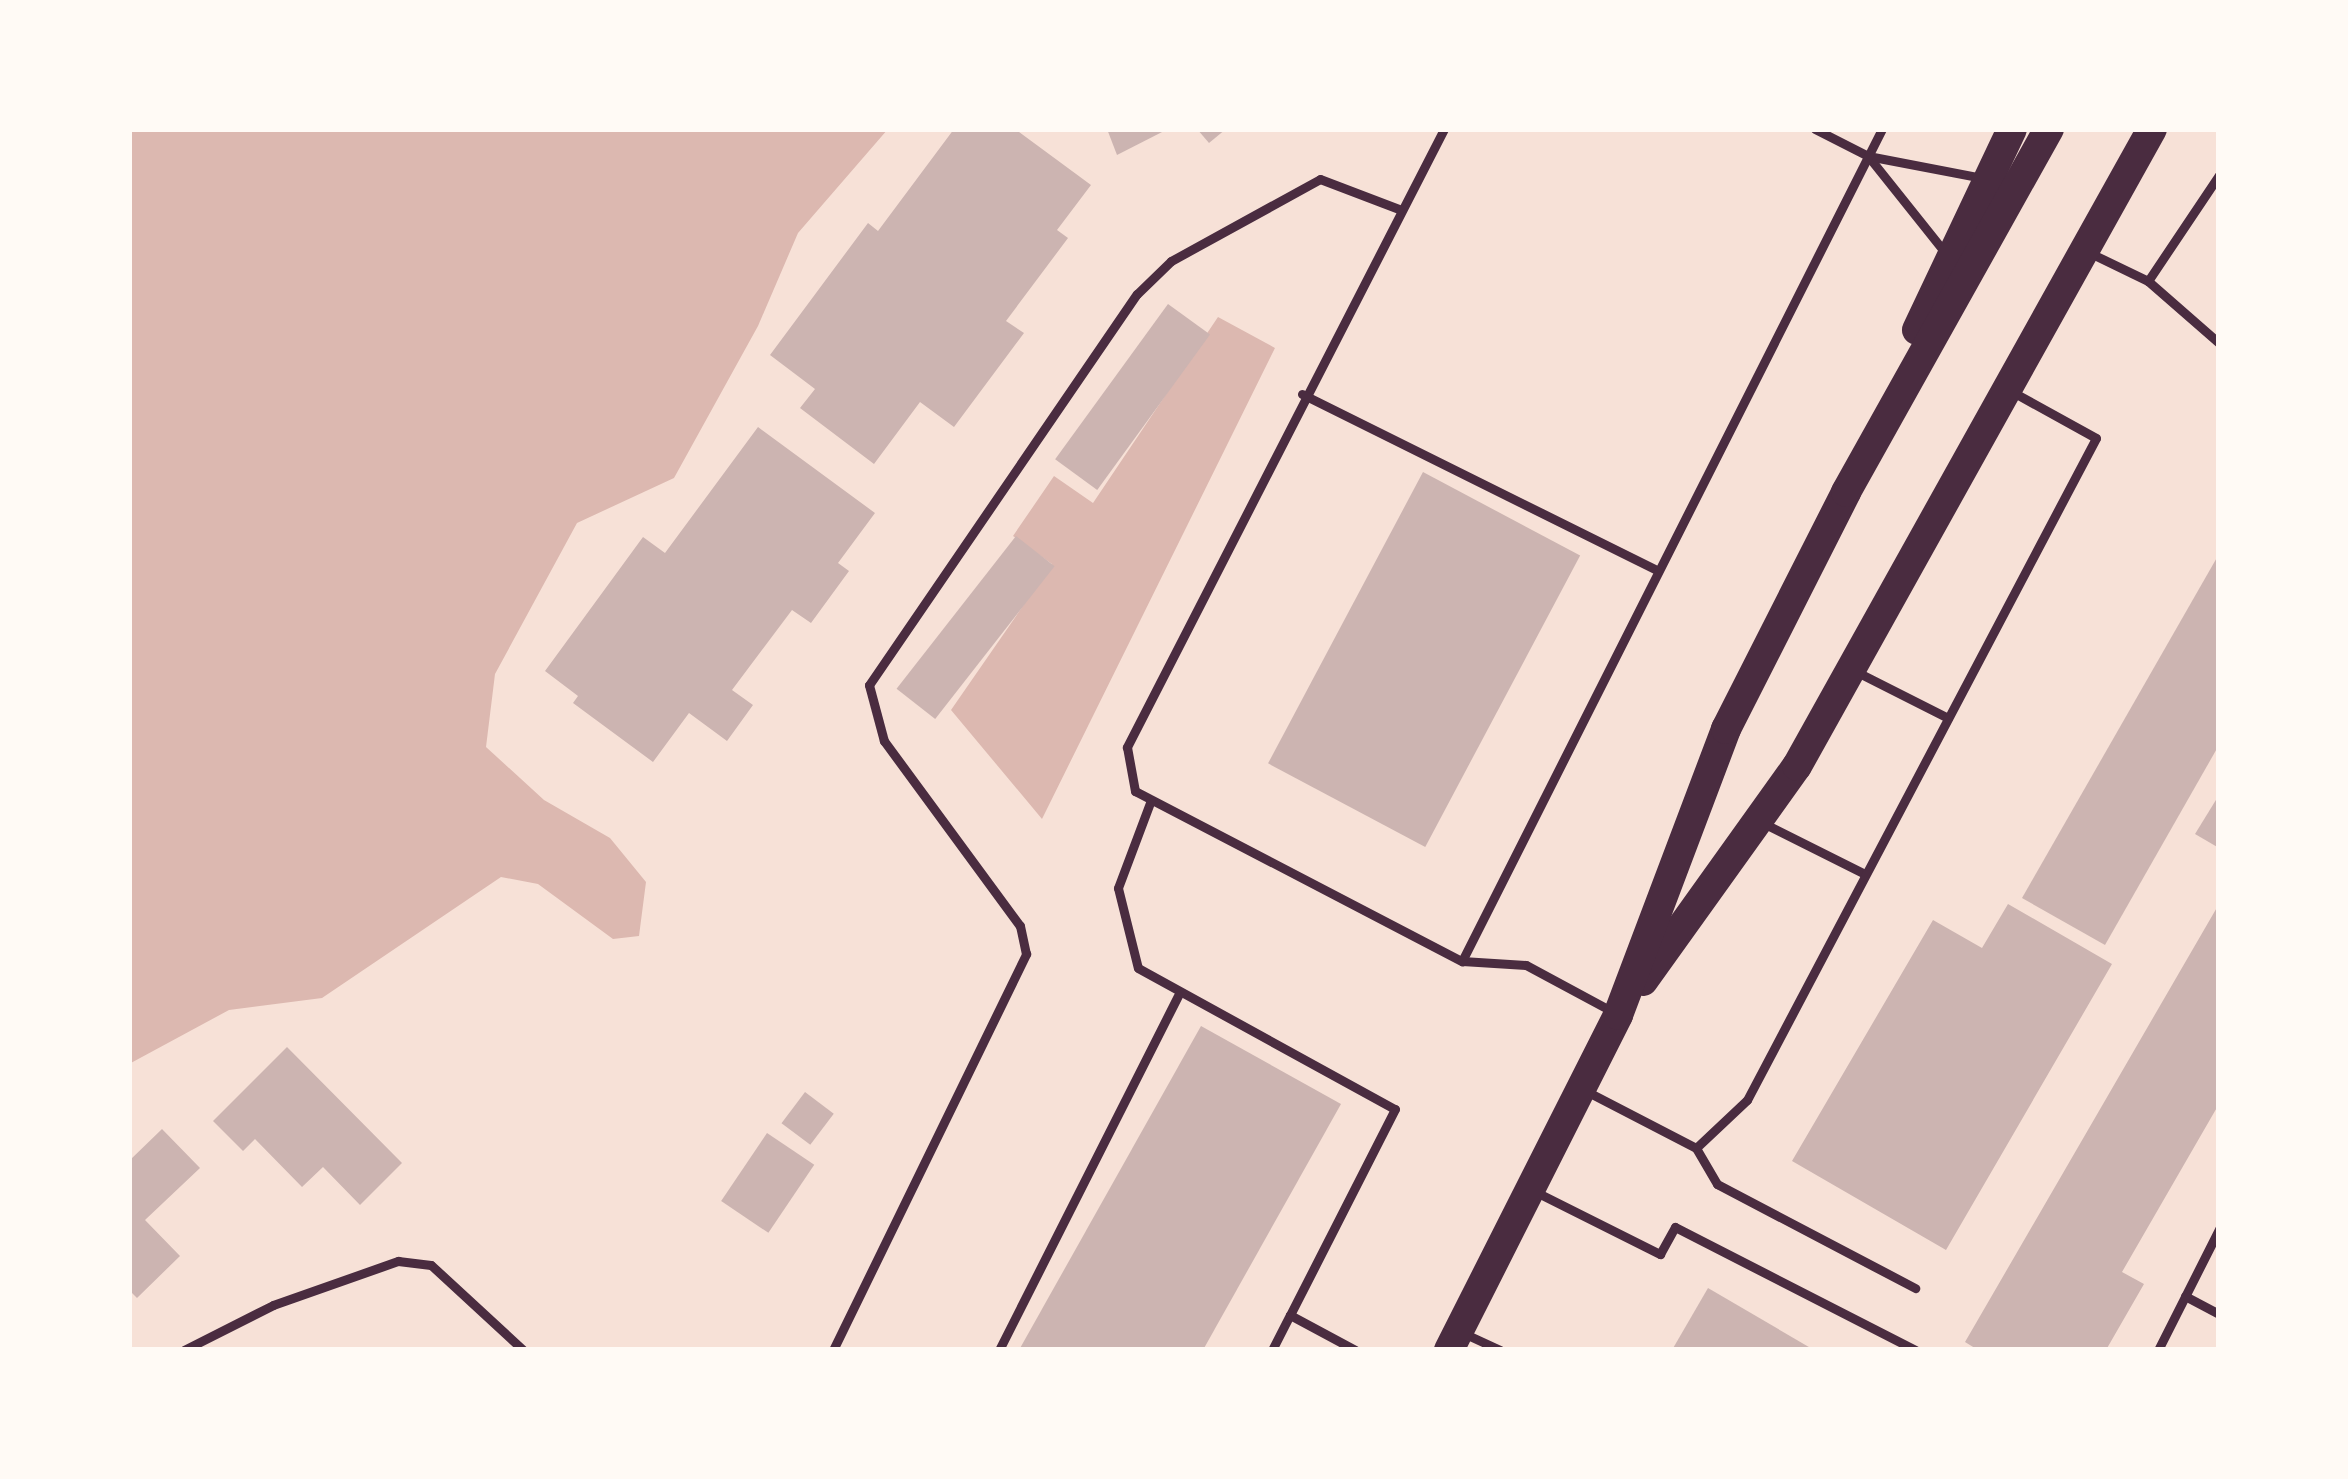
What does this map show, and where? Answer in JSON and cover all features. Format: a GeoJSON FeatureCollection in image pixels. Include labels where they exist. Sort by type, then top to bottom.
{"type":"FeatureCollection","features":[{"type":"Feature","properties":{"kind":"main road"},"geometry":{"type":"LineString","coordinates":[[1846,492],[1949,257],[2012,129]]}},
{"type":"Feature","properties":{"kind":"main road"},"geometry":{"type":"LineString","coordinates":[[1454,1341],[1618,1015],[1726,729],[1846,492],[2049,129]]}},
{"type":"Feature","properties":{"kind":"main road"},"geometry":{"type":"LineString","coordinates":[[1618,1015],[1758,820],[1850,669],[2152,129]]}},
{"type":"Feature","properties":{"kind":"lane"},"geometry":{"type":"LineString","coordinates":[[1444,129],[1302,394],[1127,747],[1135,791],[1462,961],[1526,965],[1618,1015]]}},
{"type":"Feature","properties":{"kind":"lane"},"geometry":{"type":"LineString","coordinates":[[1815,129],[1868,156],[1988,179]]}},
{"type":"Feature","properties":{"kind":"lane"},"geometry":{"type":"LineString","coordinates":[[1462,961],[1882,129]]}},
{"type":"Feature","properties":{"kind":"lane"},"geometry":{"type":"LineString","coordinates":[[1868,156],[1949,257]]}},
{"type":"Feature","properties":{"kind":"lane"},"geometry":{"type":"LineString","coordinates":[[2148,281],[2219,175]]}},
{"type":"Feature","properties":{"kind":"lane"},"geometry":{"type":"LineString","coordinates":[[833,1350],[1027,954],[1020,926],[884,741],[868,685],[1137,294],[1171,262],[1320,178],[1399,208]]}},
{"type":"Feature","properties":{"kind":"lane"},"geometry":{"type":"LineString","coordinates":[[2084,250],[2148,281],[2219,343]]}},
{"type":"Feature","properties":{"kind":"lane"},"geometry":{"type":"LineString","coordinates":[[1696,1148],[1747,1100],[2096,438],[2005,388]]}},
{"type":"Feature","properties":{"kind":"lane"},"geometry":{"type":"LineString","coordinates":[[1302,394],[1657,570]]}},
{"type":"Feature","properties":{"kind":"lane"},"geometry":{"type":"LineString","coordinates":[[1850,669],[1948,718]]}},
{"type":"Feature","properties":{"kind":"lane"},"geometry":{"type":"LineString","coordinates":[[1151,800],[1118,887],[1138,968],[1178,997],[1395,1109],[1272,1350]]}},
{"type":"Feature","properties":{"kind":"lane"},"geometry":{"type":"LineString","coordinates":[[1758,820],[1865,874]]}},
{"type":"Feature","properties":{"kind":"lane"},"geometry":{"type":"LineString","coordinates":[[999,1350],[1178,997]]}},
{"type":"Feature","properties":{"kind":"lane"},"geometry":{"type":"LineString","coordinates":[[1581,1089],[1696,1148],[1717,1184],[1915,1288]]}},
{"type":"Feature","properties":{"kind":"lane"},"geometry":{"type":"LineString","coordinates":[[1531,1189],[1660,1254],[1675,1227],[1915,1350]]}},
{"type":"Feature","properties":{"kind":"lane"},"geometry":{"type":"LineString","coordinates":[[2158,1350],[2219,1228]]}},
{"type":"Feature","properties":{"kind":"lane"},"geometry":{"type":"LineString","coordinates":[[184,1350],[273,1305],[398,1261],[431,1264],[523,1350]]}},
{"type":"Feature","properties":{"kind":"lane"},"geometry":{"type":"LineString","coordinates":[[2185,1296],[2219,1313]]}},
{"type":"Feature","properties":{"kind":"lane"},"geometry":{"type":"LineString","coordinates":[[1290,1315],[1355,1350]]}},
{"type":"Feature","properties":{"kind":"lane"},"geometry":{"type":"LineString","coordinates":[[1454,1341],[1500,1350]]}},
{"type":"Feature","properties":{"kind":"shaded area"},"geometry":{"type":"Polygon","coordinates":[[[129,129],[888,129],[798,233],[758,326],[674,478],[577,523],[495,674],[486,747],[544,800],[610,838],[646,882],[639,936],[613,939],[538,884],[501,877],[322,998],[229,1010],[129,1064],[129,129]]]}},
{"type":"Feature","properties":{"kind":"shaded area"},"geometry":{"type":"Polygon","coordinates":[[[1218,317],[1275,348],[1042,819],[951,710],[1052,564],[1013,536],[1054,476],[1093,503],[1218,317]]]}},
{"type":"Feature","properties":{"kind":"building"},"geometry":{"type":"Polygon","coordinates":[[[954,129],[1015,129],[1091,185],[1057,230],[1068,238],[1006,321],[1024,333],[954,427],[920,402],[874,464],[800,408],[815,389],[770,355],[868,223],[878,231],[954,129]]]}},
{"type":"Feature","properties":{"kind":"building"},"geometry":{"type":"Polygon","coordinates":[[[1107,129],[1168,129],[1117,155],[1107,129]]]}},
{"type":"Feature","properties":{"kind":"building"},"geometry":{"type":"Polygon","coordinates":[[[1197,129],[1226,129],[1209,143],[1197,129]]]}},
{"type":"Feature","properties":{"kind":"building"},"geometry":{"type":"Polygon","coordinates":[[[1168,304],[1210,335],[1097,490],[1055,459],[1168,304]]]}},
{"type":"Feature","properties":{"kind":"building"},"geometry":{"type":"Polygon","coordinates":[[[758,427],[875,513],[838,563],[849,571],[811,623],[792,610],[732,690],[753,705],[727,741],[689,713],[653,762],[573,703],[578,696],[545,671],[643,537],[665,553],[758,427]]]}},
{"type":"Feature","properties":{"kind":"building"},"geometry":{"type":"Polygon","coordinates":[[[1423,472],[1580,556],[1425,847],[1268,763],[1423,472]]]}},
{"type":"Feature","properties":{"kind":"building"},"geometry":{"type":"Polygon","coordinates":[[[1016,536],[1055,566],[935,719],[897,689],[1016,536]]]}},
{"type":"Feature","properties":{"kind":"building"},"geometry":{"type":"Polygon","coordinates":[[[2219,554],[2219,745],[2105,945],[2022,898],[2219,554]]]}},
{"type":"Feature","properties":{"kind":"building"},"geometry":{"type":"Polygon","coordinates":[[[2219,795],[2219,848],[2195,834],[2219,795]]]}},
{"type":"Feature","properties":{"kind":"building"},"geometry":{"type":"Polygon","coordinates":[[[2008,904],[2112,964],[1946,1250],[1792,1161],[1933,920],[1982,948],[2008,904]]]}},
{"type":"Feature","properties":{"kind":"building"},"geometry":{"type":"Polygon","coordinates":[[[2219,904],[2219,1104],[2122,1272],[2144,1284],[2106,1350],[1978,1350],[1965,1342],[2219,904]]]}},
{"type":"Feature","properties":{"kind":"building"},"geometry":{"type":"Polygon","coordinates":[[[1201,1026],[1341,1104],[1203,1350],[1019,1350],[1201,1026]]]}},
{"type":"Feature","properties":{"kind":"building"},"geometry":{"type":"Polygon","coordinates":[[[287,1047],[402,1163],[360,1205],[323,1167],[302,1187],[255,1139],[243,1151],[213,1121],[287,1047]]]}},
{"type":"Feature","properties":{"kind":"building"},"geometry":{"type":"Polygon","coordinates":[[[805,1092],[834,1114],[810,1145],[782,1123],[805,1092]]]}},
{"type":"Feature","properties":{"kind":"building"},"geometry":{"type":"Polygon","coordinates":[[[162,1129],[200,1168],[145,1220],[180,1256],[137,1298],[129,1290],[129,1161],[162,1129]]]}},
{"type":"Feature","properties":{"kind":"building"},"geometry":{"type":"Polygon","coordinates":[[[767,1133],[814,1165],[768,1233],[721,1201],[767,1133]]]}},
{"type":"Feature","properties":{"kind":"building"},"geometry":{"type":"Polygon","coordinates":[[[1708,1288],[1814,1350],[1672,1350],[1708,1288]]]}}]}
